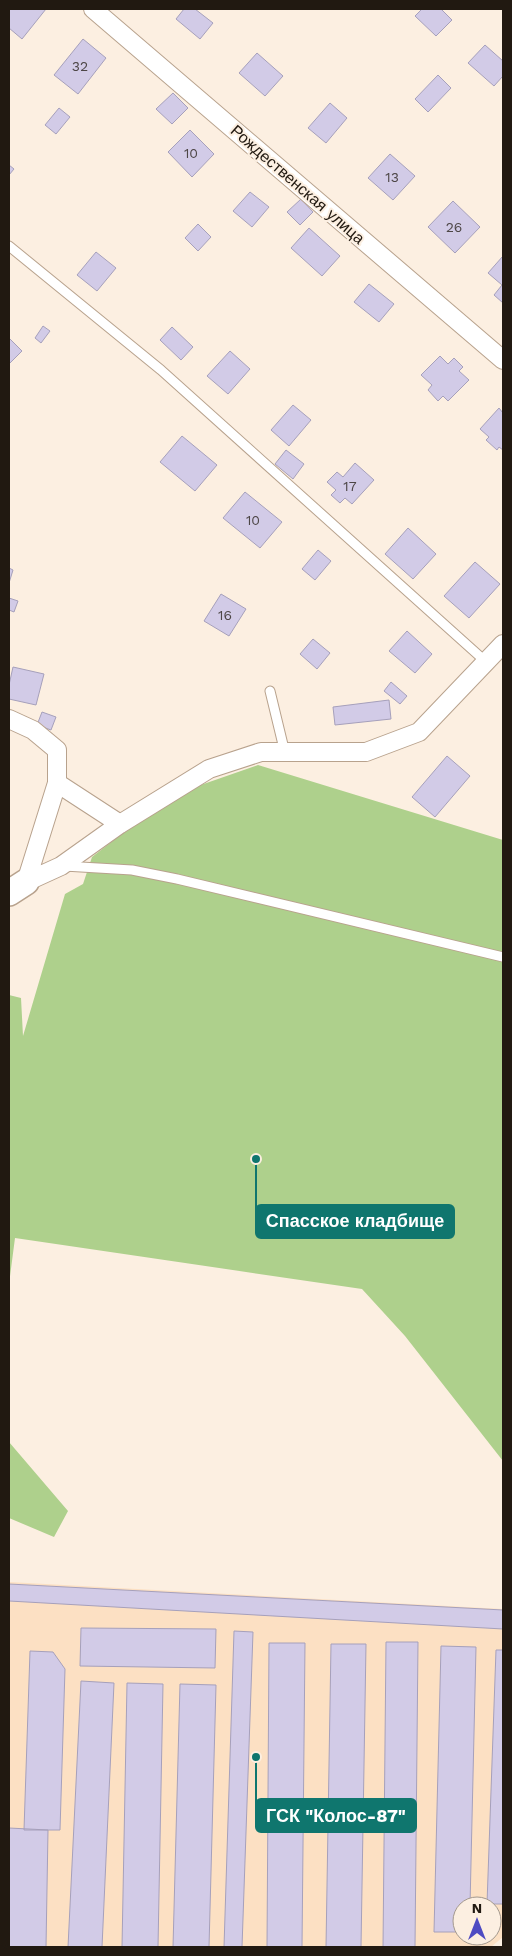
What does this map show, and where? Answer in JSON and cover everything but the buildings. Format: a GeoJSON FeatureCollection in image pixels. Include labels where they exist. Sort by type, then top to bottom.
{"type":"FeatureCollection","features":[{"type":"Feature","properties":{"kind":"street","name":"Рождественская улица"},"geometry":{"type":"LineString","coordinates":[[93,9],[503,360]]}},
{"type":"Feature","properties":{"kind":"street"},"geometry":{"type":"LineString","coordinates":[[18,887],[61,866],[120,824],[209,769],[261,752],[366,752],[420,732],[503,644]]}},
{"type":"Feature","properties":{"kind":"street"},"geometry":{"type":"LineString","coordinates":[[9,719],[32,730],[57,750],[57,783],[18,887]]}},
{"type":"Feature","properties":{"kind":"street"},"geometry":{"type":"LineString","coordinates":[[57,783],[120,824]]}},
{"type":"Feature","properties":{"kind":"lane"},"geometry":{"type":"LineString","coordinates":[[9,246],[161,370],[485,661]]}},
{"type":"Feature","properties":{"kind":"lane"},"geometry":{"type":"LineString","coordinates":[[270,691],[286,753]]}},
{"type":"Feature","properties":{"kind":"lane"},"geometry":{"type":"LineString","coordinates":[[61,866],[132,870],[177,879],[503,957]]}},
{"type":"Feature","properties":{"kind":"shaded area"},"geometry":{"type":"Polygon","coordinates":[[[9,1582],[503,1609],[503,1937],[502,1896],[452,1896],[452,1946],[492,1946],[9,1947],[9,1582]]]}},
{"type":"Feature","properties":{"kind":"green space"},"geometry":{"type":"Polygon","coordinates":[[[258,765],[503,840],[503,1461],[405,1336],[362,1289],[15,1238],[9,1284],[9,995],[21,998],[23,1036],[65,894],[83,884],[92,857],[172,795],[258,765]]]}},
{"type":"Feature","properties":{"kind":"green space"},"geometry":{"type":"Polygon","coordinates":[[[9,1442],[68,1511],[54,1537],[9,1518],[9,1442]]]}},
{"type":"Feature","properties":{"kind":"place","name":"Спасское кладбище"},"geometry":{"type":"Point","coordinates":[256,1159]}},
{"type":"Feature","properties":{"kind":"place","name":"ГСК \"Колос-87\""},"geometry":{"type":"Point","coordinates":[256,1757]}}]}
